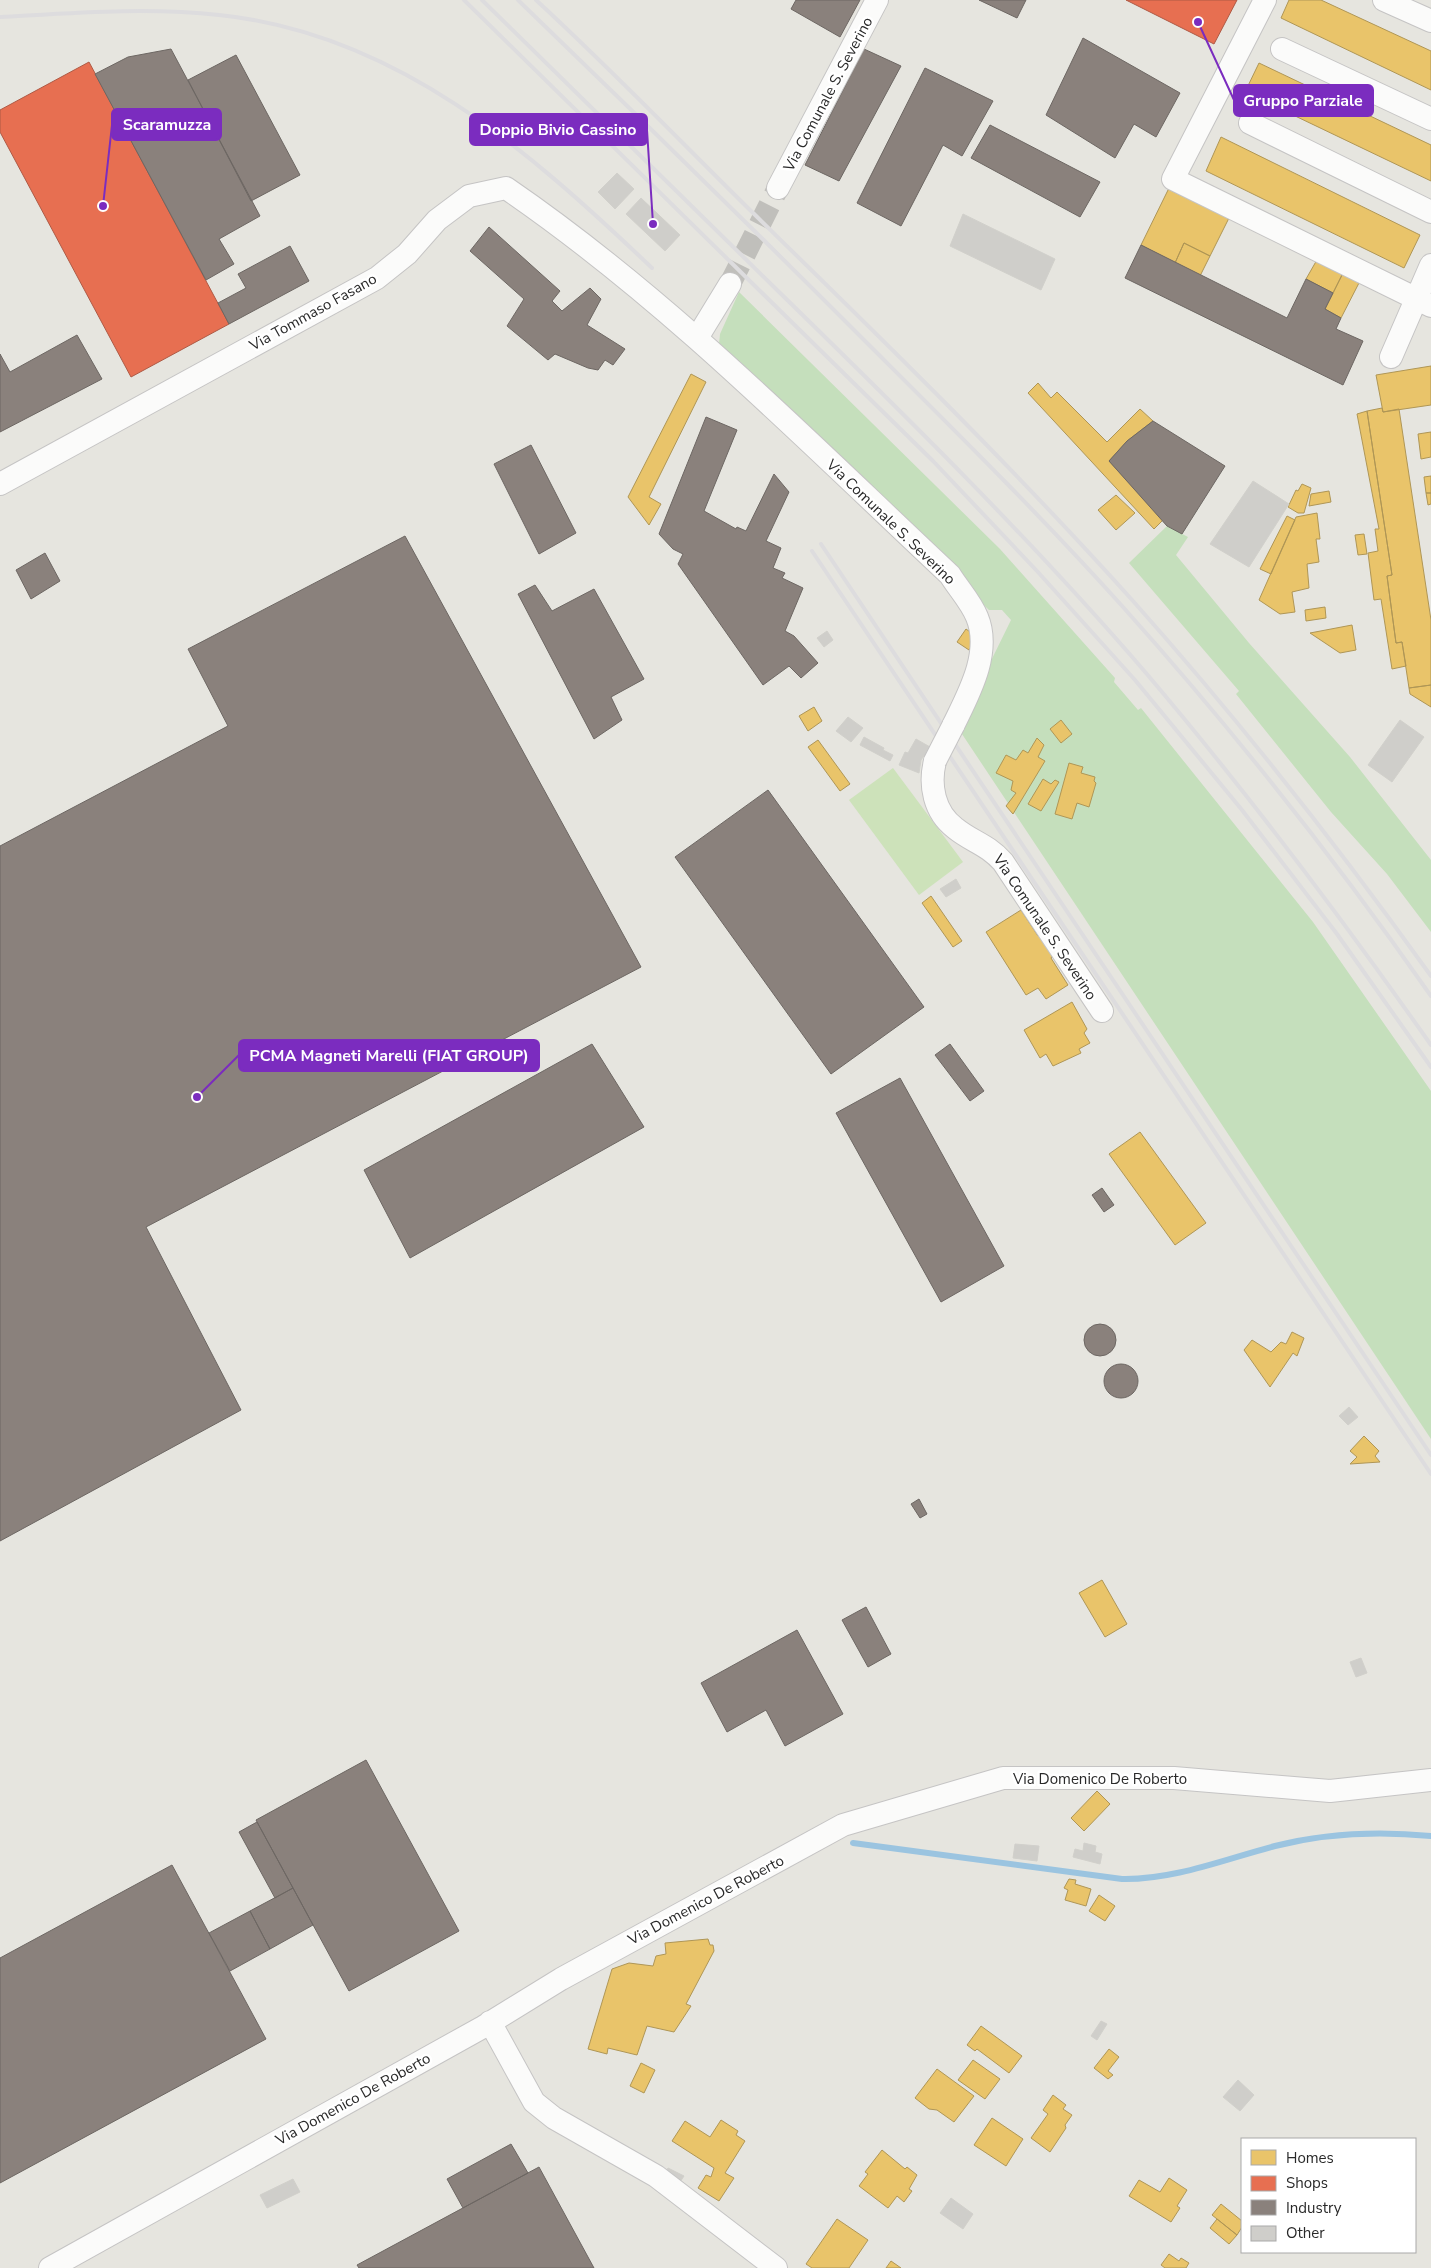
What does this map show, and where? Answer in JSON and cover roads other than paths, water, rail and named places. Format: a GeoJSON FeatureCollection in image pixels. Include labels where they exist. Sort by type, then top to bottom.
{"type":"FeatureCollection","features":[{"type":"Feature","properties":{"kind":"street","name":"Via Comunale S. Severino"},"geometry":{"type":"LineString","coordinates":[[778,188],[877,0]]}},
{"type":"Feature","properties":{"kind":"street"},"geometry":{"type":"LineString","coordinates":[[1265,0],[1173,179],[1424,303]]}},
{"type":"Feature","properties":{"kind":"street"},"geometry":{"type":"LineString","coordinates":[[1384,0],[1431,21]]}},
{"type":"Feature","properties":{"kind":"street"},"geometry":{"type":"LineString","coordinates":[[1282,49],[1431,119]]}},
{"type":"Feature","properties":{"kind":"street"},"geometry":{"type":"LineString","coordinates":[[1250,123],[1431,212]]}},
{"type":"Feature","properties":{"kind":"street","name":"Via Tommaso Fasano"},"geometry":{"type":"LineString","coordinates":[[0,484],[377,278],[407,254],[437,220],[469,196],[506,188],[544,214],[697,338]]}},
{"type":"Feature","properties":{"kind":"street"},"geometry":{"type":"LineString","coordinates":[[1391,357],[1424,303],[1431,265]]}},
{"type":"Feature","properties":{"kind":"street"},"geometry":{"type":"LineString","coordinates":[[697,338],[730,284]]}},
{"type":"Feature","properties":{"kind":"street","name":"Via Comunale S. Severino"},"geometry":{"type":"LineString","coordinates":[[697,338],[950,575],[977,617],[981,640],[976,679],[935,761],[931,776],[940,810],[954,828],[992,850],[1003,862],[1102,1011]]}},
{"type":"Feature","properties":{"kind":"street","name":"Via Domenico De Roberto"},"geometry":{"type":"LineString","coordinates":[[50,2268],[490,2022],[560,1979],[844,1825],[1003,1778],[1174,1778],[1330,1791],[1431,1780]]}},
{"type":"Feature","properties":{"kind":"street"},"geometry":{"type":"LineString","coordinates":[[490,2022],[534,2102],[554,2118],[656,2176],[776,2268]]}},
{"type":"Feature","properties":{"kind":"waterway"},"geometry":{"type":"LineString","coordinates":[[853,1843],[1122,1879],[1161,1876],[1199,1868],[1275,1846],[1314,1838],[1353,1834],[1431,1836]]}},
{"type":"Feature","properties":{"kind":"tunnel"},"geometry":{"type":"LineString","coordinates":[[730,284],[778,188]]}},
{"type":"Feature","properties":{"kind":"railway"},"geometry":{"type":"LineString","coordinates":[[464,0],[933,461],[1037,571],[1135,680],[1242,810],[1337,934],[1431,1067]]}},
{"type":"Feature","properties":{"kind":"railway"},"geometry":{"type":"LineString","coordinates":[[482,0],[918,429],[1057,573],[1146,673],[1257,809],[1328,902],[1431,1045]]}},
{"type":"Feature","properties":{"kind":"railway"},"geometry":{"type":"LineString","coordinates":[[518,0],[918,394],[1090,571],[1164,653],[1244,748],[1358,895],[1431,996]]}},
{"type":"Feature","properties":{"kind":"railway"},"geometry":{"type":"LineString","coordinates":[[536,0],[618,78],[897,354],[1087,550],[1172,646],[1287,784],[1431,976]]}},
{"type":"Feature","properties":{"kind":"railway"},"geometry":{"type":"LineString","coordinates":[[0,17],[165,11],[219,15],[283,26],[344,46],[401,72],[456,104],[508,141],[605,224],[652,268]]}},
{"type":"Feature","properties":{"kind":"railway"},"geometry":{"type":"LineString","coordinates":[[821,544],[1431,1455]]}},
{"type":"Feature","properties":{"kind":"railway"},"geometry":{"type":"LineString","coordinates":[[812,551],[1431,1474]]}},
{"type":"Feature","properties":{"kind":"place","name":"Gruppo Parziale"},"geometry":{"type":"Point","coordinates":[1198,22]}},
{"type":"Feature","properties":{"kind":"place","name":"Scaramuzza"},"geometry":{"type":"Point","coordinates":[103,206]}},
{"type":"Feature","properties":{"kind":"place","name":"Doppio Bivio Cassino"},"geometry":{"type":"Point","coordinates":[653,224]}},
{"type":"Feature","properties":{"kind":"place","name":"PCMA Magneti Marelli (FIAT GROUP)"},"geometry":{"type":"Point","coordinates":[197,1097]}}]}
